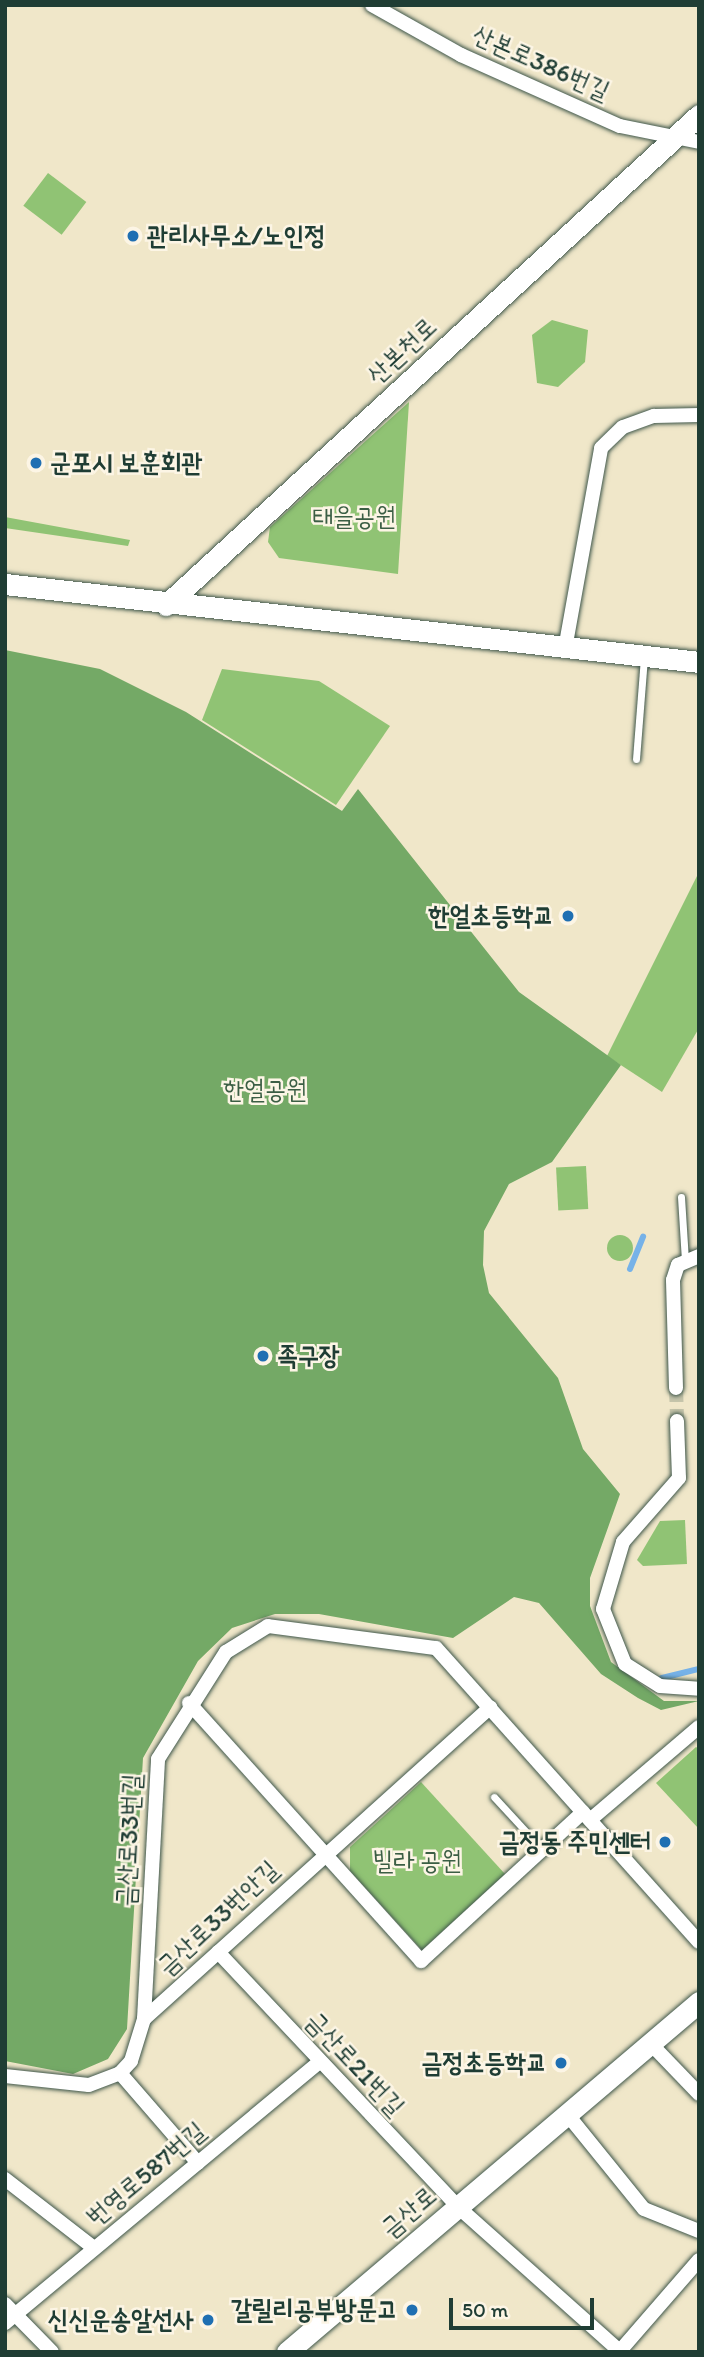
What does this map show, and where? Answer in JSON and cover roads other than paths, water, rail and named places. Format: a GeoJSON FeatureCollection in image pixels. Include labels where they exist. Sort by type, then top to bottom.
{"type":"FeatureCollection","features":[{"type":"Feature","properties":{"kind":"street","name":"산본로386번길"},"geometry":{"type":"LineString","coordinates":[[372,5],[461,55],[620,126],[699,142]]}},
{"type":"Feature","properties":{"kind":"street","name":"산본천로"},"geometry":{"type":"LineString","coordinates":[[166,605],[699,115]]}},
{"type":"Feature","properties":{"kind":"street"},"geometry":{"type":"LineString","coordinates":[[565,649],[601,448],[624,427],[654,416],[699,415]]}},
{"type":"Feature","properties":{"kind":"street"},"geometry":{"type":"LineString","coordinates":[[5,584],[166,605],[699,662]]}},
{"type":"Feature","properties":{"kind":"street"},"geometry":{"type":"LineString","coordinates":[[676,1388],[672,1291],[692,1259]]}},
{"type":"Feature","properties":{"kind":"street"},"geometry":{"type":"LineString","coordinates":[[677,1421],[680,1478],[623,1542],[603,1609],[625,1664],[660,1686],[699,1689]]}},
{"type":"Feature","properties":{"kind":"street","name":"금산로33번길"},"geometry":{"type":"LineString","coordinates":[[120,2073],[144,2019],[158,1759],[189,1703],[244,1636],[268,1626],[294,1626],[436,1648],[586,1816],[680,1911],[699,1942]]}},
{"type":"Feature","properties":{"kind":"street"},"geometry":{"type":"LineString","coordinates":[[189,1703],[421,1961],[542,1849],[699,1727]]}},
{"type":"Feature","properties":{"kind":"street","name":"금산로33번안길"},"geometry":{"type":"LineString","coordinates":[[144,2019],[489,1707]]}},
{"type":"Feature","properties":{"kind":"street","name":"금산로21번길"},"geometry":{"type":"LineString","coordinates":[[218,1952],[319,2063],[458,2207],[620,2352]]}},
{"type":"Feature","properties":{"kind":"street","name":"금산로"},"geometry":{"type":"LineString","coordinates":[[287,2352],[699,2002]]}},
{"type":"Feature","properties":{"kind":"street"},"geometry":{"type":"LineString","coordinates":[[649,2042],[699,2094]]}},
{"type":"Feature","properties":{"kind":"street","name":"번영로587번길"},"geometry":{"type":"LineString","coordinates":[[9,2313],[94,2248],[319,2063]]}},
{"type":"Feature","properties":{"kind":"street"},"geometry":{"type":"LineString","coordinates":[[5,2076],[70,2087],[120,2073],[198,2163]]}},
{"type":"Feature","properties":{"kind":"street"},"geometry":{"type":"LineString","coordinates":[[567,2114],[643,2209],[699,2231]]}},
{"type":"Feature","properties":{"kind":"street"},"geometry":{"type":"LineString","coordinates":[[5,2179],[94,2248]]}},
{"type":"Feature","properties":{"kind":"street"},"geometry":{"type":"LineString","coordinates":[[620,2352],[699,2260]]}},
{"type":"Feature","properties":{"kind":"street"},"geometry":{"type":"LineString","coordinates":[[9,2313],[52,2352]]}},
{"type":"Feature","properties":{"kind":"lane"},"geometry":{"type":"LineString","coordinates":[[636,759],[645,657]]}},
{"type":"Feature","properties":{"kind":"lane"},"geometry":{"type":"LineString","coordinates":[[681,1197],[692,1259]]}},
{"type":"Feature","properties":{"kind":"lane"},"geometry":{"type":"LineString","coordinates":[[494,1797],[542,1849]]}},
{"type":"Feature","properties":{"kind":"waterway"},"geometry":{"type":"LineString","coordinates":[[630,1269],[643,1237]]}},
{"type":"Feature","properties":{"kind":"waterway"},"geometry":{"type":"LineString","coordinates":[[662,1678],[699,1669]]}},
{"type":"Feature","properties":{"kind":"tunnel"},"geometry":{"type":"LineString","coordinates":[[676,1388],[677,1421]]}},
{"type":"Feature","properties":{"kind":"place","name":"관리사무소/노인정"},"geometry":{"type":"Point","coordinates":[133,236]}},
{"type":"Feature","properties":{"kind":"place","name":"군포시 보훈회관"},"geometry":{"type":"Point","coordinates":[36,463]}},
{"type":"Feature","properties":{"kind":"place","name":"한얼초등학교"},"geometry":{"type":"Point","coordinates":[568,916]}},
{"type":"Feature","properties":{"kind":"place","name":"족구장"},"geometry":{"type":"Point","coordinates":[263,1356]}},
{"type":"Feature","properties":{"kind":"place","name":"금정동 주민센터"},"geometry":{"type":"Point","coordinates":[665,1842]}},
{"type":"Feature","properties":{"kind":"place","name":"금정초등학교"},"geometry":{"type":"Point","coordinates":[561,2063]}},
{"type":"Feature","properties":{"kind":"place","name":"갈릴리공부방문고"},"geometry":{"type":"Point","coordinates":[412,2310]}},
{"type":"Feature","properties":{"kind":"place","name":"신신운송알선사"},"geometry":{"type":"Point","coordinates":[208,2320]}},
{"type":"Feature","properties":{"kind":"park label","name":"태을공원"},"geometry":{"type":"Point","coordinates":[354,517]}},
{"type":"Feature","properties":{"kind":"park label","name":"한얼공원"},"geometry":{"type":"Point","coordinates":[265,1090]}},
{"type":"Feature","properties":{"kind":"park label","name":"빌라 공원"},"geometry":{"type":"Point","coordinates":[417,1861]}}]}
